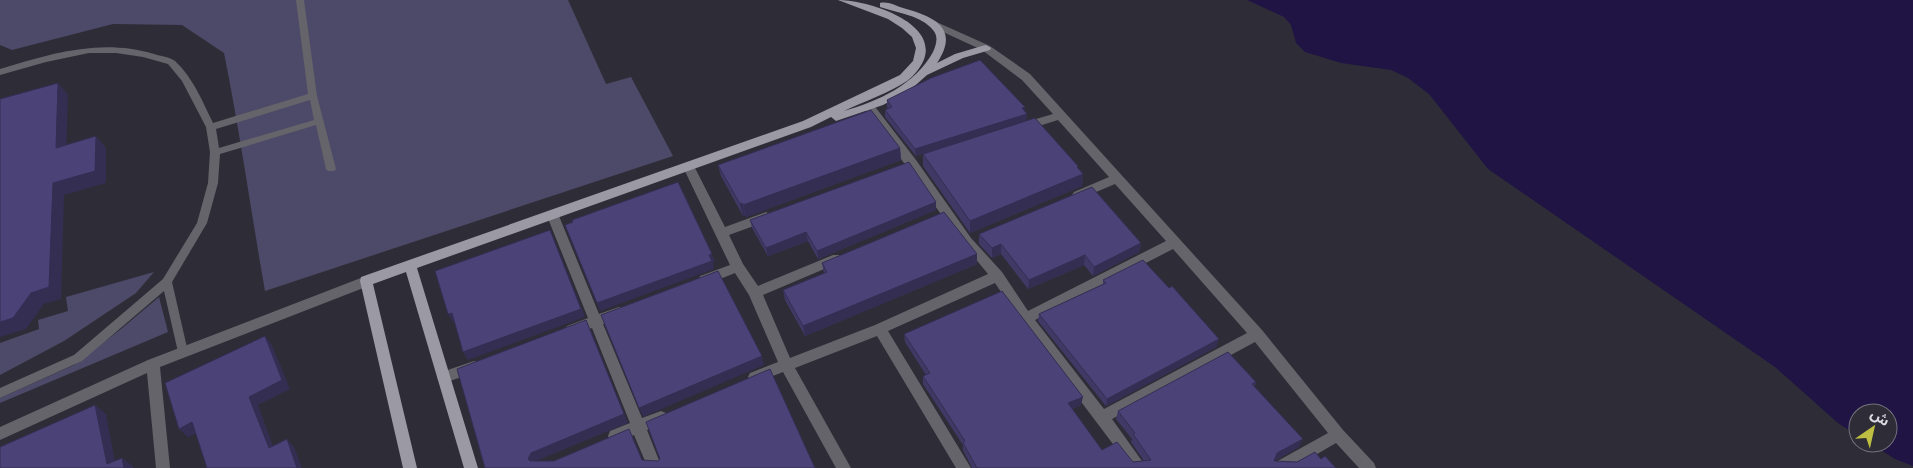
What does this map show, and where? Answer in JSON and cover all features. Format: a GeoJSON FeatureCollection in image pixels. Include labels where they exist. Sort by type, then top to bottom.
{"type":"FeatureCollection","features":[{"type":"Feature","properties":{"kind":"main road"},"geometry":{"type":"LineString","coordinates":[[807,124],[894,84],[912,71],[921,54],[921,46],[914,30],[906,24],[843,0]]}},
{"type":"Feature","properties":{"kind":"main road"},"geometry":{"type":"LineString","coordinates":[[410,468],[366,281],[807,124],[869,107],[899,93],[923,74],[932,64],[941,46],[941,34],[932,23],[870,0]]}},
{"type":"Feature","properties":{"kind":"main road"},"geometry":{"type":"LineString","coordinates":[[906,24],[917,16]]}},
{"type":"Feature","properties":{"kind":"main road"},"geometry":{"type":"LineString","coordinates":[[923,74],[959,56],[986,48]]}},
{"type":"Feature","properties":{"kind":"main road"},"geometry":{"type":"LineString","coordinates":[[410,265],[471,468]]}},
{"type":"Feature","properties":{"kind":"street"},"geometry":{"type":"LineString","coordinates":[[932,23],[986,48],[1026,77],[1257,334],[1338,434],[1369,468]]}},
{"type":"Feature","properties":{"kind":"street"},"geometry":{"type":"LineString","coordinates":[[869,107],[912,163],[942,215],[971,239],[1026,318],[1140,468]]}},
{"type":"Feature","properties":{"kind":"street"},"geometry":{"type":"LineString","coordinates":[[1015,130],[1062,115]]}},
{"type":"Feature","properties":{"kind":"street"},"geometry":{"type":"LineString","coordinates":[[689,166],[738,267],[755,293],[786,364],[844,468]]}},
{"type":"Feature","properties":{"kind":"street"},"geometry":{"type":"LineString","coordinates":[[1065,201],[1118,178]]}},
{"type":"Feature","properties":{"kind":"street"},"geometry":{"type":"LineString","coordinates":[[721,233],[776,213]]}},
{"type":"Feature","properties":{"kind":"street"},"geometry":{"type":"LineString","coordinates":[[553,216],[655,468]]}},
{"type":"Feature","properties":{"kind":"street"},"geometry":{"type":"LineString","coordinates":[[1026,318],[1175,242]]}},
{"type":"Feature","properties":{"kind":"street"},"geometry":{"type":"LineString","coordinates":[[755,293],[846,254]]}},
{"type":"Feature","properties":{"kind":"street"},"geometry":{"type":"LineString","coordinates":[[693,284],[738,267]]}},
{"type":"Feature","properties":{"kind":"street"},"geometry":{"type":"LineString","coordinates":[[742,383],[786,364],[880,329],[997,276]]}},
{"type":"Feature","properties":{"kind":"street"},"geometry":{"type":"LineString","coordinates":[[0,434],[153,364],[366,281]]}},
{"type":"Feature","properties":{"kind":"street"},"geometry":{"type":"LineString","coordinates":[[559,335],[630,308]]}},
{"type":"Feature","properties":{"kind":"street"},"geometry":{"type":"LineString","coordinates":[[880,329],[964,468]]}},
{"type":"Feature","properties":{"kind":"street"},"geometry":{"type":"LineString","coordinates":[[1101,418],[1257,334]]}},
{"type":"Feature","properties":{"kind":"street"},"geometry":{"type":"LineString","coordinates":[[444,378],[488,361]]}},
{"type":"Feature","properties":{"kind":"street"},"geometry":{"type":"LineString","coordinates":[[153,364],[163,468]]}},
{"type":"Feature","properties":{"kind":"street"},"geometry":{"type":"LineString","coordinates":[[602,442],[672,412]]}},
{"type":"Feature","properties":{"kind":"street"},"geometry":{"type":"LineString","coordinates":[[1278,468],[1338,434]]}},
{"type":"Feature","properties":{"kind":"lane"},"geometry":{"type":"LineString","coordinates":[[300,0],[313,96],[331,169]]}},
{"type":"Feature","properties":{"kind":"lane"},"geometry":{"type":"LineString","coordinates":[[0,72],[45,59],[89,50],[116,50],[144,54],[171,62],[186,80],[211,127],[215,152],[213,182],[202,223],[167,282],[78,358],[0,393]]}},
{"type":"Feature","properties":{"kind":"lane"},"geometry":{"type":"LineString","coordinates":[[211,127],[313,96]]}},
{"type":"Feature","properties":{"kind":"lane"},"geometry":{"type":"LineString","coordinates":[[215,152],[320,121]]}},
{"type":"Feature","properties":{"kind":"lane"},"geometry":{"type":"LineString","coordinates":[[167,282],[183,352]]}},
{"type":"Feature","properties":{"kind":"shaded area"},"geometry":{"type":"Polygon","coordinates":[[[0,0],[568,0],[606,84],[631,77],[673,156],[265,291],[224,53],[182,25],[113,24],[12,50],[0,45],[0,0]]]}},
{"type":"Feature","properties":{"kind":"shaded area"},"geometry":{"type":"Polygon","coordinates":[[[1247,0],[1913,0],[1913,466],[1886,453],[1898,453],[1898,403],[1848,403],[1848,430],[1838,423],[1775,367],[1488,169],[1429,94],[1408,78],[1391,70],[1341,63],[1305,52],[1296,43],[1291,25],[1284,17],[1247,0]]]}},
{"type":"Feature","properties":{"kind":"shaded area"},"geometry":{"type":"Polygon","coordinates":[[[154,272],[136,293],[64,341],[0,375],[0,343],[39,329],[38,320],[68,311],[66,297],[154,272]]]}},
{"type":"Feature","properties":{"kind":"shaded area"},"geometry":{"type":"Polygon","coordinates":[[[159,297],[168,332],[0,403],[0,398],[74,365],[159,297]]]}},
{"type":"Feature","properties":{"kind":"building"},"geometry":{"type":"Polygon","coordinates":[[[980,60],[1025,107],[1022,108],[1027,114],[915,149],[885,110],[892,107],[887,100],[931,78],[980,60]]]}},
{"type":"Feature","properties":{"kind":"building"},"geometry":{"type":"Polygon","coordinates":[[[58,83],[56,148],[96,136],[95,171],[53,183],[49,287],[31,293],[13,318],[0,322],[0,99],[58,83]]]}},
{"type":"Feature","properties":{"kind":"building"},"geometry":{"type":"Polygon","coordinates":[[[871,110],[900,148],[743,205],[742,203],[740,204],[718,165],[871,110]]]}},
{"type":"Feature","properties":{"kind":"building"},"geometry":{"type":"Polygon","coordinates":[[[1035,118],[1083,174],[970,221],[923,154],[1035,118]]]}},
{"type":"Feature","properties":{"kind":"building"},"geometry":{"type":"Polygon","coordinates":[[[909,162],[936,202],[817,251],[806,232],[766,248],[750,220],[909,162]]]}},
{"type":"Feature","properties":{"kind":"building"},"geometry":{"type":"Polygon","coordinates":[[[678,182],[712,254],[709,255],[712,261],[597,303],[565,225],[573,222],[572,220],[678,182]]]}},
{"type":"Feature","properties":{"kind":"building"},"geometry":{"type":"Polygon","coordinates":[[[1092,187],[1141,243],[1094,267],[1085,255],[1029,280],[1001,244],[992,248],[979,234],[1092,187]]]}},
{"type":"Feature","properties":{"kind":"building"},"geometry":{"type":"Polygon","coordinates":[[[944,212],[977,254],[803,326],[783,290],[827,272],[822,263],[944,212]]]}},
{"type":"Feature","properties":{"kind":"building"},"geometry":{"type":"Polygon","coordinates":[[[550,230],[581,309],[463,352],[452,313],[448,314],[435,271],[550,230]]]}},
{"type":"Feature","properties":{"kind":"building"},"geometry":{"type":"Polygon","coordinates":[[[1143,260],[1169,288],[1172,286],[1219,339],[1107,399],[1039,314],[1106,283],[1103,280],[1143,260]]]}},
{"type":"Feature","properties":{"kind":"building"},"geometry":{"type":"Polygon","coordinates":[[[718,271],[762,356],[639,408],[601,315],[718,271]]]}},
{"type":"Feature","properties":{"kind":"building"},"geometry":{"type":"Polygon","coordinates":[[[1002,291],[1083,397],[1068,403],[1102,450],[1117,442],[1133,462],[1151,460],[1133,434],[1135,433],[1118,411],[1228,352],[1256,382],[1252,384],[1303,439],[1277,453],[1274,461],[1297,462],[1315,452],[1321,459],[1325,456],[1336,468],[977,468],[963,443],[965,441],[923,376],[930,373],[904,334],[1002,291]]]}},
{"type":"Feature","properties":{"kind":"building"},"geometry":{"type":"Polygon","coordinates":[[[586,320],[624,414],[531,453],[528,459],[530,461],[554,461],[629,429],[642,460],[658,461],[660,459],[646,422],[770,369],[815,468],[485,468],[457,369],[586,320]]]}},
{"type":"Feature","properties":{"kind":"building"},"geometry":{"type":"Polygon","coordinates":[[[265,336],[282,380],[249,397],[269,448],[287,439],[297,468],[207,468],[192,422],[179,429],[165,383],[265,336]]]}},
{"type":"Feature","properties":{"kind":"building"},"geometry":{"type":"Polygon","coordinates":[[[95,405],[107,464],[122,458],[124,468],[0,468],[0,447],[95,405]]]}}]}
